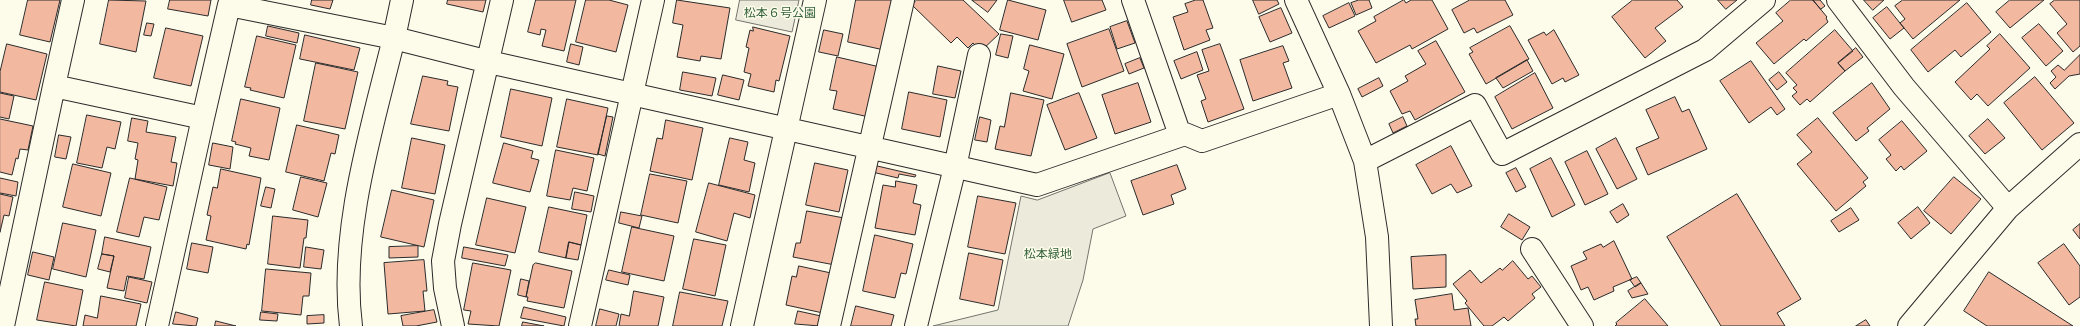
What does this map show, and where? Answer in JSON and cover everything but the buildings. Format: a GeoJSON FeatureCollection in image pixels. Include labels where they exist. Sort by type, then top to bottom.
{"type":"FeatureCollection","features":[{"type":"Feature","properties":{"kind":"street"},"geometry":{"type":"LineString","coordinates":[[3,326],[73,0]]}},
{"type":"Feature","properties":{"kind":"street"},"geometry":{"type":"LineString","coordinates":[[351,326],[350,252],[355,200],[402,0]]}},
{"type":"Feature","properties":{"kind":"street"},"geometry":{"type":"LineString","coordinates":[[453,326],[443,261],[450,224],[489,62],[502,0]]}},
{"type":"Feature","properties":{"kind":"street"},"geometry":{"type":"LineString","coordinates":[[580,326],[653,0]]}},
{"type":"Feature","properties":{"kind":"street"},"geometry":{"type":"LineString","coordinates":[[742,326],[816,0]]}},
{"type":"Feature","properties":{"kind":"street"},"geometry":{"type":"LineString","coordinates":[[829,326],[903,0]]}},
{"type":"Feature","properties":{"kind":"street"},"geometry":{"type":"LineString","coordinates":[[1133,0],[1180,135]]}},
{"type":"Feature","properties":{"kind":"street"},"geometry":{"type":"LineString","coordinates":[[1296,0],[1339,94],[1365,161],[1377,237],[1381,326]]}},
{"type":"Feature","properties":{"kind":"street"},"geometry":{"type":"LineString","coordinates":[[1365,161],[1475,105],[1502,154],[1705,50],[1764,0]]}},
{"type":"Feature","properties":{"kind":"street"},"geometry":{"type":"LineString","coordinates":[[1838,0],[1904,87],[2008,208]]}},
{"type":"Feature","properties":{"kind":"street"},"geometry":{"type":"LineString","coordinates":[[157,326],[230,3],[394,38],[489,62],[955,167],[1037,184],[1180,135],[1185,134],[1202,141],[1339,94]]}},
{"type":"Feature","properties":{"kind":"street"},"geometry":{"type":"LineString","coordinates":[[916,326],[955,167],[979,55]]}},
{"type":"Feature","properties":{"kind":"street"},"geometry":{"type":"LineString","coordinates":[[54,86],[204,118]]}},
{"type":"Feature","properties":{"kind":"street"},"geometry":{"type":"LineString","coordinates":[[1909,326],[2008,208],[2080,144]]}},
{"type":"Feature","properties":{"kind":"street"},"geometry":{"type":"LineString","coordinates":[[1532,249],[1582,326]]}},
{"type":"Feature","properties":{"kind":"green space","name":"松本６号公園"},"geometry":{"type":"Polygon","coordinates":[[[740,0],[799,0],[792,32],[736,20],[740,0]]]}},
{"type":"Feature","properties":{"kind":"green space","name":"松本緑地"},"geometry":{"type":"Polygon","coordinates":[[[1110,173],[1126,216],[1093,229],[1083,280],[1068,326],[933,326],[998,310],[1021,196],[1037,200],[1110,173]]]}}]}
